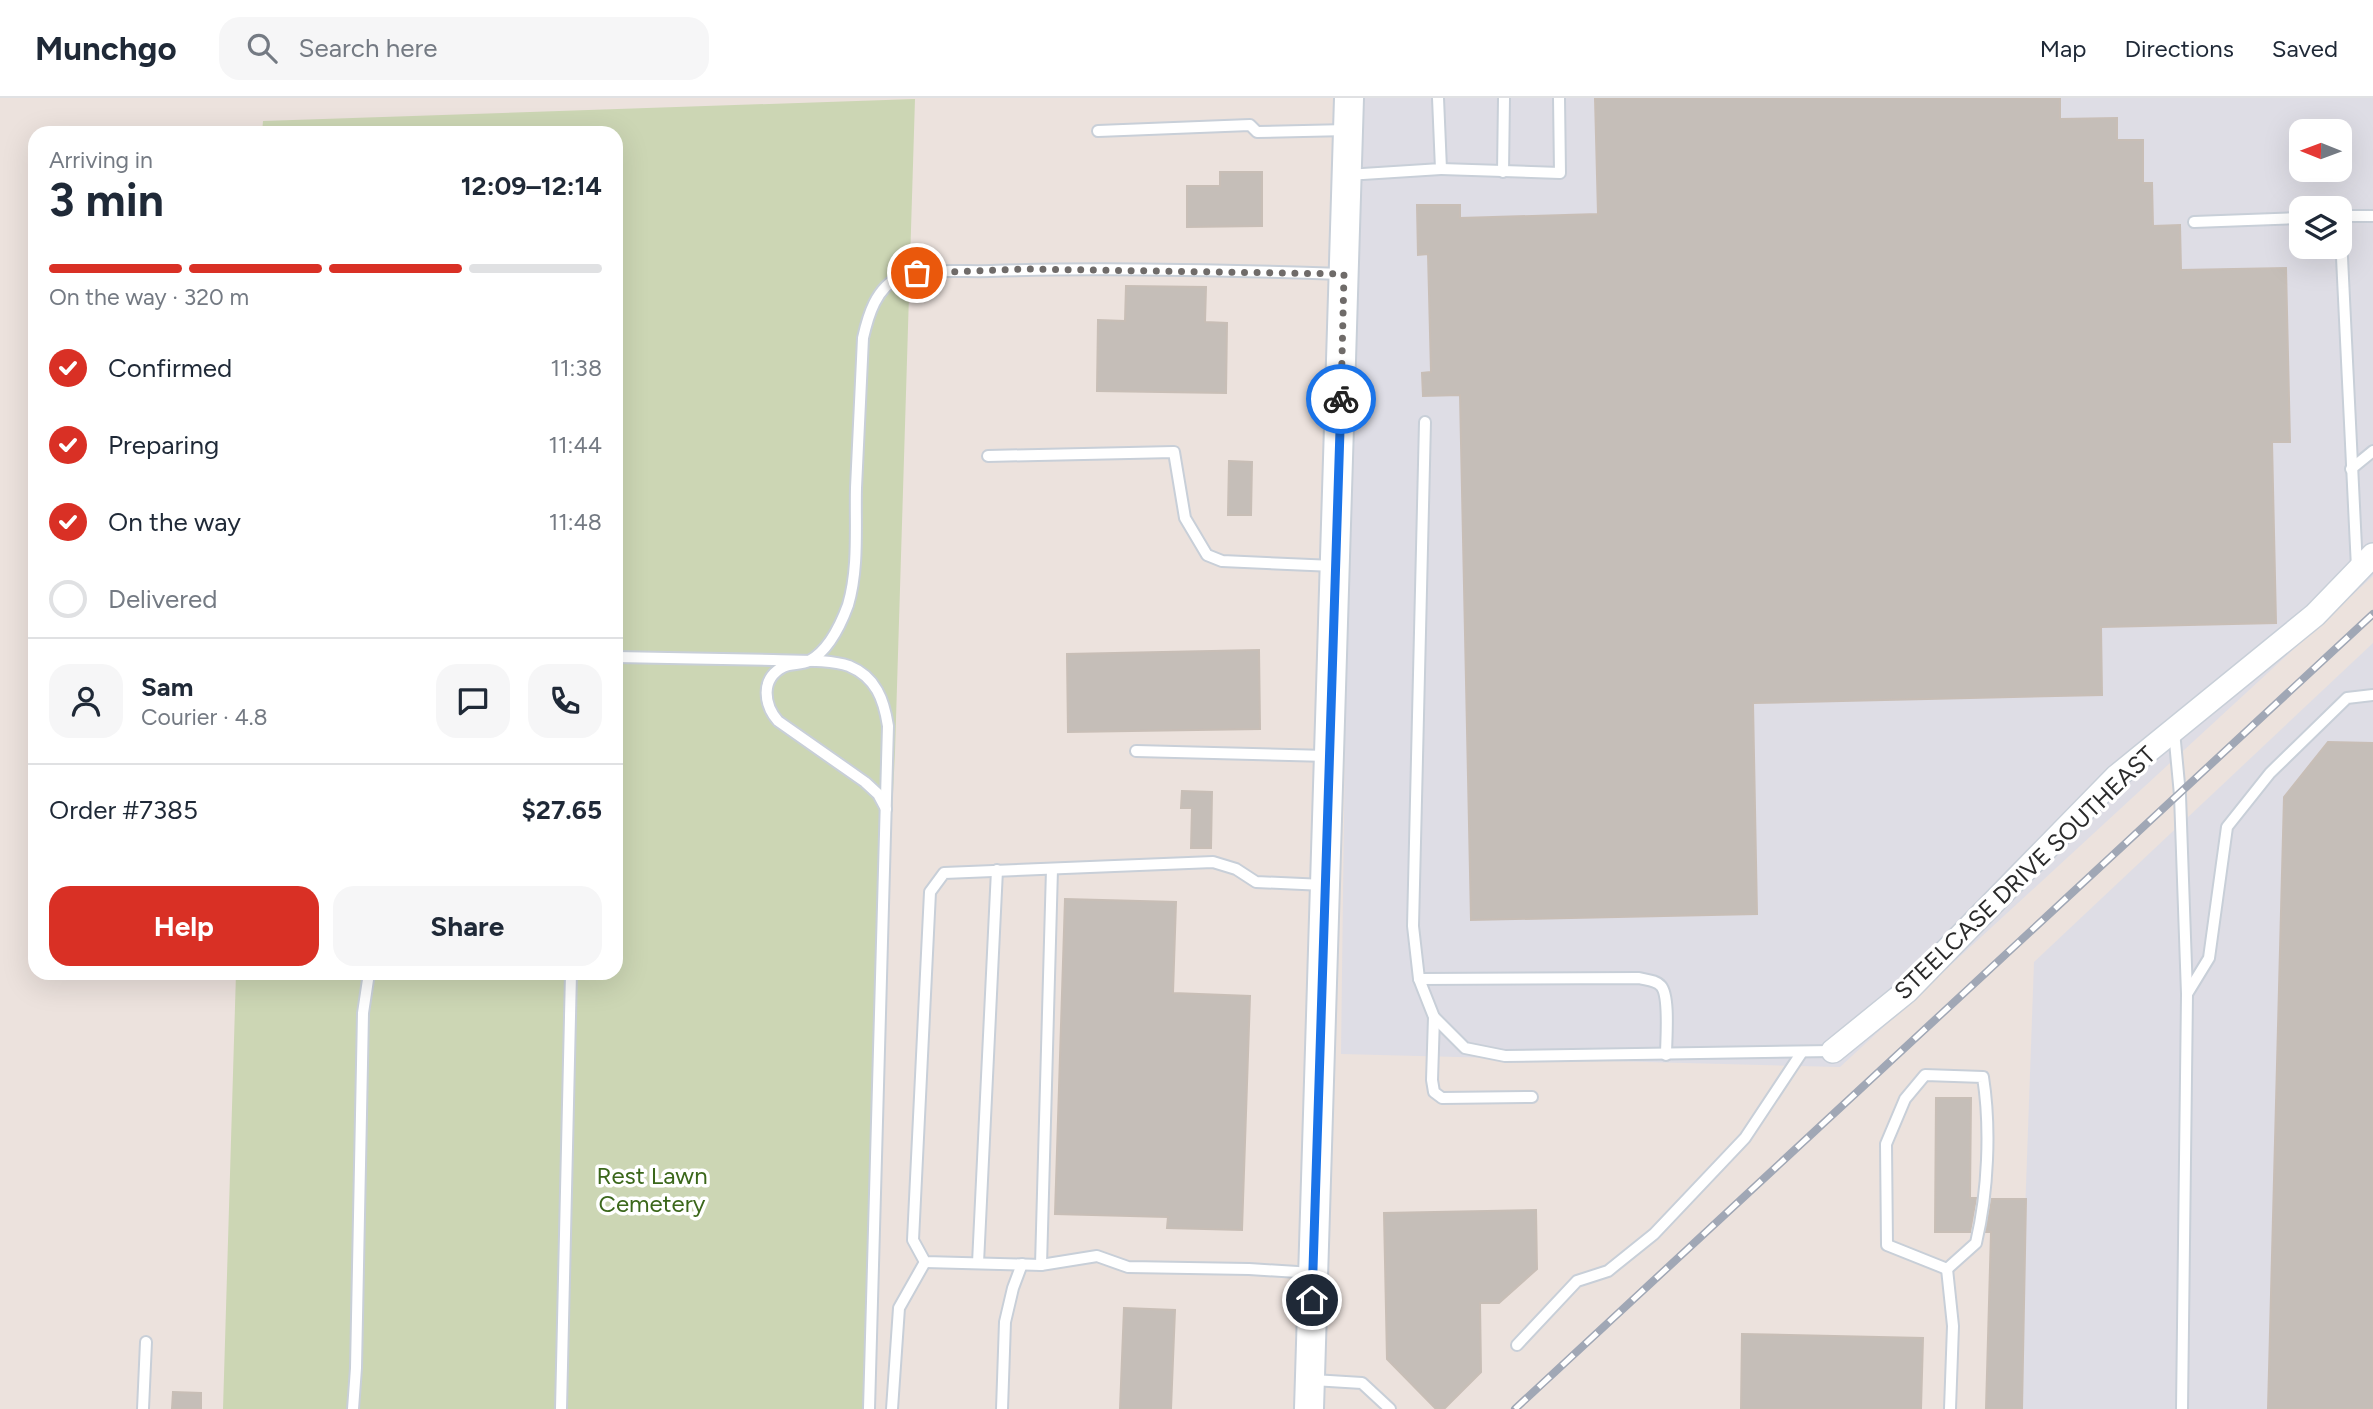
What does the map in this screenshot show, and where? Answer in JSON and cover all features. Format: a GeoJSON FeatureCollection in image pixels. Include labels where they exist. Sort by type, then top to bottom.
{"type":"FeatureCollection","features":[{"type":"Feature","properties":{"kind":"street"},"geometry":{"type":"LineString","coordinates":[[1309,1409],[1349,98]]}},
{"type":"Feature","properties":{"kind":"street","name":"STEELCASE DRIVE SOUTHEAST"},"geometry":{"type":"LineString","coordinates":[[1833,1051],[1907,991],[2116,777],[2315,615],[2365,563]]}},
{"type":"Feature","properties":{"kind":"lane"},"geometry":{"type":"LineString","coordinates":[[1438,98],[1441,169]]}},
{"type":"Feature","properties":{"kind":"lane"},"geometry":{"type":"LineString","coordinates":[[1503,98],[1503,172]]}},
{"type":"Feature","properties":{"kind":"lane"},"geometry":{"type":"LineString","coordinates":[[1347,175],[1441,169],[1560,173],[1559,98]]}},
{"type":"Feature","properties":{"kind":"lane"},"geometry":{"type":"LineString","coordinates":[[1098,131],[1250,125],[1257,132],[1348,130]]}},
{"type":"Feature","properties":{"kind":"lane"},"geometry":{"type":"LineString","coordinates":[[2352,216],[2373,216]]}},
{"type":"Feature","properties":{"kind":"lane"},"geometry":{"type":"LineString","coordinates":[[2194,222],[2289,218]]}},
{"type":"Feature","properties":{"kind":"lane"},"geometry":{"type":"LineString","coordinates":[[2342,259],[2351,469],[2365,563]]}},
{"type":"Feature","properties":{"kind":"lane"},"geometry":{"type":"LineString","coordinates":[[886,809],[878,794],[864,782],[778,721],[769,710],[766,687],[783,667],[809,661],[835,633],[848,604],[854,565],[863,338],[869,313],[882,291],[898,278],[917,273],[1028,269],[1344,274]]}},
{"type":"Feature","properties":{"kind":"lane"},"geometry":{"type":"LineString","coordinates":[[1425,422],[1413,926],[1419,979],[1434,1017],[1432,1080],[1434,1092],[1442,1098],[1532,1097]]}},
{"type":"Feature","properties":{"kind":"lane"},"geometry":{"type":"LineString","coordinates":[[2351,469],[2373,451]]}},
{"type":"Feature","properties":{"kind":"lane"},"geometry":{"type":"LineString","coordinates":[[988,456],[1174,452],[1185,518],[1208,555],[1222,561],[1334,566]]}},
{"type":"Feature","properties":{"kind":"lane"},"geometry":{"type":"LineString","coordinates":[[623,657],[809,661],[848,666],[866,676],[885,703],[888,726],[869,1409]]}},
{"type":"Feature","properties":{"kind":"lane"},"geometry":{"type":"LineString","coordinates":[[2187,994],[2209,958],[2227,827],[2270,773],[2347,698],[2373,695]]}},
{"type":"Feature","properties":{"kind":"lane"},"geometry":{"type":"LineString","coordinates":[[2174,730],[2180,795],[2187,994],[2182,1409]]}},
{"type":"Feature","properties":{"kind":"lane"},"geometry":{"type":"LineString","coordinates":[[1136,751],[1328,755]]}},
{"type":"Feature","properties":{"kind":"lane"},"geometry":{"type":"LineString","coordinates":[[925,1262],[913,1240],[930,892],[944,873],[1213,862],[1236,869],[1256,882],[1325,885]]}},
{"type":"Feature","properties":{"kind":"lane"},"geometry":{"type":"LineString","coordinates":[[1041,1265],[1052,869]]}},
{"type":"Feature","properties":{"kind":"lane"},"geometry":{"type":"LineString","coordinates":[[978,1263],[997,870]]}},
{"type":"Feature","properties":{"kind":"lane"},"geometry":{"type":"LineString","coordinates":[[1419,979],[1639,978],[1653,981],[1661,986],[1666,998],[1666,1055]]}},
{"type":"Feature","properties":{"kind":"lane"},"geometry":{"type":"LineString","coordinates":[[354,1409],[363,1013],[368,980]]}},
{"type":"Feature","properties":{"kind":"lane"},"geometry":{"type":"LineString","coordinates":[[561,1409],[571,980]]}},
{"type":"Feature","properties":{"kind":"lane"},"geometry":{"type":"LineString","coordinates":[[1434,1017],[1465,1048],[1505,1056],[1833,1051]]}},
{"type":"Feature","properties":{"kind":"lane"},"geometry":{"type":"LineString","coordinates":[[1517,1345],[1577,1281],[1608,1271],[1654,1234],[1745,1138],[1802,1052]]}},
{"type":"Feature","properties":{"kind":"lane"},"geometry":{"type":"LineString","coordinates":[[1925,1075],[1983,1077],[1987,1104],[1984,1187],[1976,1243],[1947,1269],[1887,1245],[1886,1144],[1905,1099],[1925,1075]]}},
{"type":"Feature","properties":{"kind":"lane"},"geometry":{"type":"LineString","coordinates":[[925,1262],[1041,1265],[1097,1256],[1128,1267],[1313,1273]]}},
{"type":"Feature","properties":{"kind":"lane"},"geometry":{"type":"LineString","coordinates":[[892,1409],[899,1308],[925,1262]]}},
{"type":"Feature","properties":{"kind":"lane"},"geometry":{"type":"LineString","coordinates":[[1002,1409],[1005,1322],[1022,1264]]}},
{"type":"Feature","properties":{"kind":"lane"},"geometry":{"type":"LineString","coordinates":[[1947,1269],[1953,1326],[1950,1409]]}},
{"type":"Feature","properties":{"kind":"lane"},"geometry":{"type":"LineString","coordinates":[[143,1409],[146,1342]]}},
{"type":"Feature","properties":{"kind":"lane"},"geometry":{"type":"LineString","coordinates":[[1310,1380],[1362,1383],[1390,1409]]}},
{"type":"Feature","properties":{"kind":"shaded area"},"geometry":{"type":"Polygon","coordinates":[[[1353,98],[2373,98],[2373,576],[1840,1067],[1341,1054],[1353,98]]]}},
{"type":"Feature","properties":{"kind":"shaded area"},"geometry":{"type":"Polygon","coordinates":[[[2373,643],[2373,1409],[2018,1409],[2034,962],[2373,643]]]}},
{"type":"Feature","properties":{"kind":"green space","name":"Rest Lawn Cemetery"},"geometry":{"type":"Polygon","coordinates":[[[915,99],[895,752],[863,1409],[223,1409],[236,980],[623,980],[623,126],[263,126],[263,121],[915,99]]]}},
{"type":"Feature","properties":{"kind":"building"},"geometry":{"type":"Polygon","coordinates":[[[1595,98],[2060,98],[2060,119],[2117,118],[2117,140],[2143,140],[2143,183],[2152,183],[2153,226],[2180,225],[2181,270],[2286,268],[2290,442],[2272,442],[2276,623],[2101,627],[2102,695],[1753,703],[1757,914],[1471,920],[1460,395],[1423,396],[1422,373],[1431,372],[1428,254],[1418,255],[1417,205],[1460,205],[1460,218],[1598,214],[1595,98]]]}},
{"type":"Feature","properties":{"kind":"building"},"geometry":{"type":"Polygon","coordinates":[[[1220,172],[1262,172],[1262,226],[1187,227],[1187,186],[1220,186],[1220,172]]]}},
{"type":"Feature","properties":{"kind":"building"},"geometry":{"type":"Polygon","coordinates":[[[1126,286],[1206,287],[1205,322],[1227,323],[1226,393],[1097,391],[1098,320],[1125,321],[1126,286]]]}},
{"type":"Feature","properties":{"kind":"building"},"geometry":{"type":"Polygon","coordinates":[[[1229,461],[1252,462],[1251,515],[1228,515],[1229,461]]]}},
{"type":"Feature","properties":{"kind":"building"},"geometry":{"type":"Polygon","coordinates":[[[1259,650],[1260,729],[1068,732],[1067,654],[1259,650]]]}},
{"type":"Feature","properties":{"kind":"building"},"geometry":{"type":"Polygon","coordinates":[[[2328,742],[2373,743],[2373,1409],[2268,1409],[2284,797],[2328,742]]]}},
{"type":"Feature","properties":{"kind":"building"},"geometry":{"type":"Polygon","coordinates":[[[1182,791],[1212,792],[1211,848],[1191,848],[1192,808],[1181,808],[1182,791]]]}},
{"type":"Feature","properties":{"kind":"building"},"geometry":{"type":"Polygon","coordinates":[[[1065,899],[1176,902],[1173,993],[1250,996],[1242,1230],[1167,1228],[1168,1217],[1055,1214],[1065,899]]]}},
{"type":"Feature","properties":{"kind":"building"},"geometry":{"type":"Polygon","coordinates":[[[1936,1098],[1971,1098],[1970,1198],[1976,1198],[1970,1232],[1935,1232],[1936,1098]]]}},
{"type":"Feature","properties":{"kind":"building"},"geometry":{"type":"Polygon","coordinates":[[[1992,1199],[2026,1199],[2022,1409],[1986,1409],[1991,1232],[1986,1232],[1992,1199]]]}},
{"type":"Feature","properties":{"kind":"building"},"geometry":{"type":"Polygon","coordinates":[[[1536,1210],[1537,1269],[1499,1303],[1480,1303],[1481,1372],[1444,1409],[1436,1409],[1387,1359],[1384,1213],[1536,1210]]]}},
{"type":"Feature","properties":{"kind":"building"},"geometry":{"type":"Polygon","coordinates":[[[1124,1308],[1175,1310],[1171,1409],[1120,1409],[1124,1308]]]}},
{"type":"Feature","properties":{"kind":"building"},"geometry":{"type":"Polygon","coordinates":[[[1742,1334],[1923,1338],[1921,1409],[1741,1409],[1742,1334]]]}},
{"type":"Feature","properties":{"kind":"building"},"geometry":{"type":"Polygon","coordinates":[[[173,1392],[201,1393],[201,1409],[172,1409],[173,1392]]]}},
{"type":"Feature","properties":{"kind":"railway"},"geometry":{"type":"LineString","coordinates":[[1515,1409],[2373,614]]}},
{"type":"Feature","properties":{"kind":"way so far"},"geometry":{"type":"LineString","coordinates":[[917,273],[1028,269],[1344,274],[1341,399]]}},
{"type":"Feature","properties":{"kind":"route"},"geometry":{"type":"LineString","coordinates":[[1312,1300],[1341,399]]}}]}
